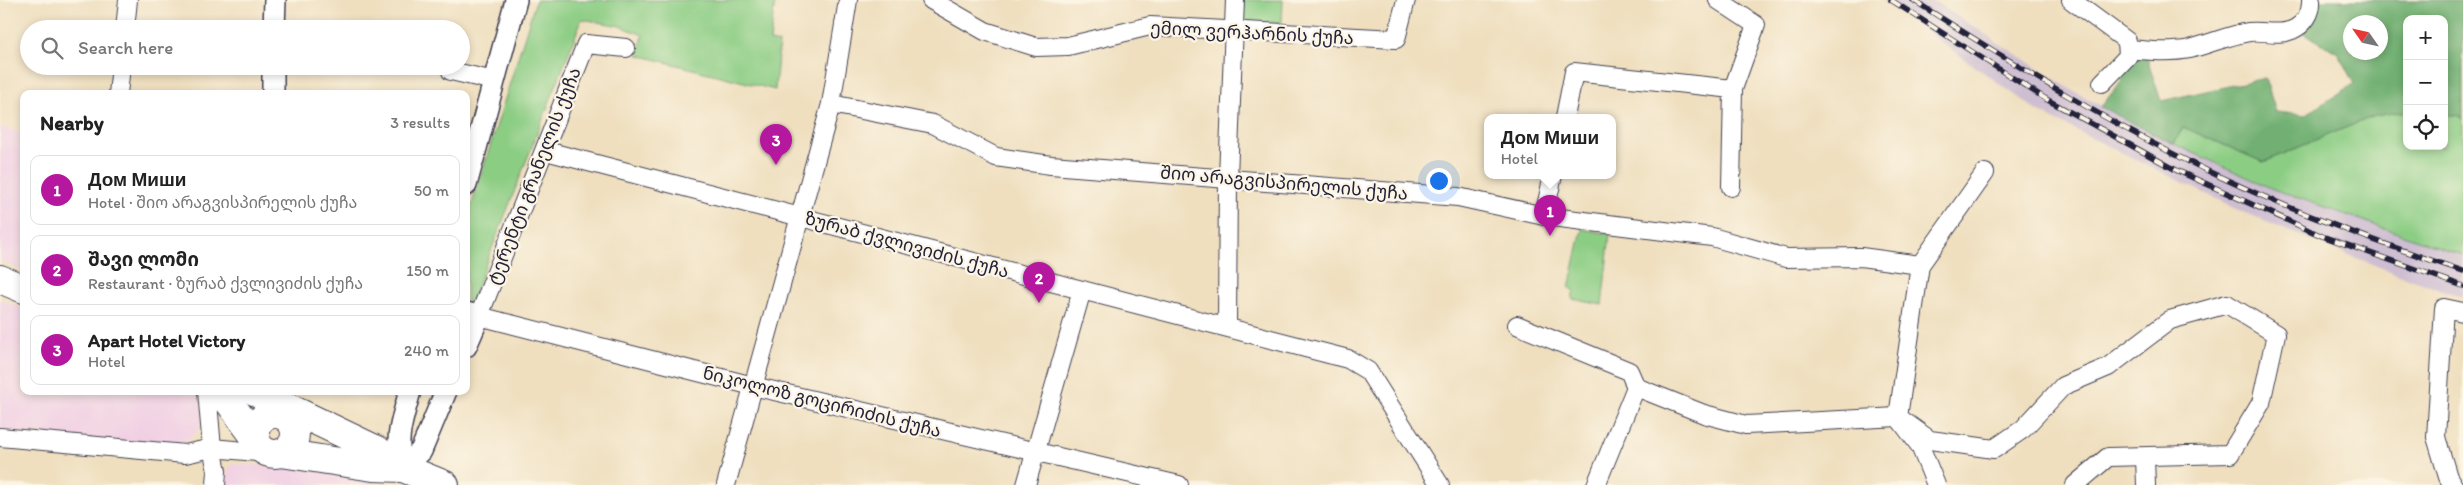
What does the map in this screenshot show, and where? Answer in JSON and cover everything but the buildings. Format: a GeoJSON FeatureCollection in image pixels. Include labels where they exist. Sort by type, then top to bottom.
{"type":"FeatureCollection","features":[{"type":"Feature","properties":{"kind":"main road"},"geometry":{"type":"LineString","coordinates":[[0,279],[20,288]]}},
{"type":"Feature","properties":{"kind":"main road"},"geometry":{"type":"LineString","coordinates":[[224,395],[268,447],[344,463],[383,450]]}},
{"type":"Feature","properties":{"kind":"main road"},"geometry":{"type":"LineString","coordinates":[[261,395],[300,418]]}},
{"type":"Feature","properties":{"kind":"main road"},"geometry":{"type":"LineString","coordinates":[[268,447],[258,422],[270,414],[277,413],[300,418],[383,450],[401,481],[441,484]]}},
{"type":"Feature","properties":{"kind":"main road"},"geometry":{"type":"LineString","coordinates":[[268,447],[292,445],[300,418]]}},
{"type":"Feature","properties":{"kind":"street"},"geometry":{"type":"LineString","coordinates":[[126,20],[128,0]]}},
{"type":"Feature","properties":{"kind":"street"},"geometry":{"type":"LineString","coordinates":[[274,20],[275,0]]}},
{"type":"Feature","properties":{"kind":"street"},"geometry":{"type":"LineString","coordinates":[[470,170],[516,0]]}},
{"type":"Feature","properties":{"kind":"street"},"geometry":{"type":"LineString","coordinates":[[726,485],[830,104],[848,0]]}},
{"type":"Feature","properties":{"kind":"street","name":"ემილ ვერჰარნის ქუჩა"},"geometry":{"type":"LineString","coordinates":[[931,0],[986,31],[1036,47],[1068,46],[1150,26],[1396,39],[1406,0]]}},
{"type":"Feature","properties":{"kind":"street"},"geometry":{"type":"LineString","coordinates":[[1228,327],[1228,177],[1235,0]]}},
{"type":"Feature","properties":{"kind":"street"},"geometry":{"type":"LineString","coordinates":[[1718,0],[1756,26],[1733,89],[1731,186]]}},
{"type":"Feature","properties":{"kind":"street"},"geometry":{"type":"LineString","coordinates":[[2071,0],[2127,41],[2128,56],[2102,83]]}},
{"type":"Feature","properties":{"kind":"street"},"geometry":{"type":"LineString","coordinates":[[2128,50],[2161,52],[2189,49],[2250,32],[2276,33],[2291,30],[2304,22],[2311,5],[2311,0]]}},
{"type":"Feature","properties":{"kind":"street","name":"ტერენტი გრანელის ქუჩა"},"geometry":{"type":"LineString","coordinates":[[470,328],[473,315],[546,151],[586,44],[626,48]]}},
{"type":"Feature","properties":{"kind":"street"},"geometry":{"type":"LineString","coordinates":[[1566,114],[1574,72],[1733,89]]}},
{"type":"Feature","properties":{"kind":"street"},"geometry":{"type":"LineString","coordinates":[[118,90],[120,75]]}},
{"type":"Feature","properties":{"kind":"street"},"geometry":{"type":"LineString","coordinates":[[273,75],[273,90]]}},
{"type":"Feature","properties":{"kind":"street"},"geometry":{"type":"LineString","coordinates":[[464,75],[494,81]]}},
{"type":"Feature","properties":{"kind":"street","name":"შიო არაგვისპირელის ქუჩა"},"geometry":{"type":"LineString","coordinates":[[830,104],[934,124],[996,157],[1051,165],[1228,177],[1458,197],[1544,216],[1712,237],[1786,258],[1861,257],[1920,265]]}},
{"type":"Feature","properties":{"kind":"street","name":"ზურაბ ქვლივიძის ქუჩა"},"geometry":{"type":"LineString","coordinates":[[546,151],[1348,359],[1368,371],[1440,485]]}},
{"type":"Feature","properties":{"kind":"street"},"geometry":{"type":"LineString","coordinates":[[1936,485],[1920,446],[1898,417],[1920,265],[1985,173]]}},
{"type":"Feature","properties":{"kind":"street"},"geometry":{"type":"LineString","coordinates":[[1544,216],[1552,179]]}},
{"type":"Feature","properties":{"kind":"street"},"geometry":{"type":"LineString","coordinates":[[1026,485],[1082,290]]}},
{"type":"Feature","properties":{"kind":"street"},"geometry":{"type":"LineString","coordinates":[[1517,325],[1629,371],[1636,387],[1704,414],[1746,425],[1898,417],[1930,440],[1994,449],[2023,429],[2063,386],[2108,367],[2170,320],[2227,304],[2276,334],[2261,402],[2230,454],[2145,458],[2108,457],[2075,485]]}},
{"type":"Feature","properties":{"kind":"street"},"geometry":{"type":"LineString","coordinates":[[2453,485],[2448,477],[2436,436],[2444,308],[2463,312]]}},
{"type":"Feature","properties":{"kind":"street","name":"ნიკოლოზ გოცირიძის ქუჩა"},"geometry":{"type":"LineString","coordinates":[[473,315],[753,386],[1036,454],[1179,485]]}},
{"type":"Feature","properties":{"kind":"street"},"geometry":{"type":"LineString","coordinates":[[1596,485],[1636,387]]}},
{"type":"Feature","properties":{"kind":"street"},"geometry":{"type":"LineString","coordinates":[[207,395],[212,448],[217,471],[216,485]]}},
{"type":"Feature","properties":{"kind":"street"},"geometry":{"type":"LineString","coordinates":[[383,450],[408,395]]}},
{"type":"Feature","properties":{"kind":"street"},"geometry":{"type":"LineString","coordinates":[[401,481],[421,451],[444,395]]}},
{"type":"Feature","properties":{"kind":"street"},"geometry":{"type":"LineString","coordinates":[[0,437],[185,454],[212,448],[268,447]]}},
{"type":"Feature","properties":{"kind":"street"},"geometry":{"type":"LineString","coordinates":[[2145,458],[2146,485]]}},
{"type":"Feature","properties":{"kind":"shaded area"},"geometry":{"type":"Polygon","coordinates":[[[1882,0],[1932,0],[2070,89],[2174,144],[2273,189],[2463,256],[2463,297],[2407,278],[2251,216],[2039,112],[1882,0]]]}},
{"type":"Feature","properties":{"kind":"shaded area"},"geometry":{"type":"Polygon","coordinates":[[[0,127],[20,133],[20,269],[0,261],[0,127]]]}},
{"type":"Feature","properties":{"kind":"shaded area"},"geometry":{"type":"Polygon","coordinates":[[[0,299],[20,307],[20,395],[201,395],[202,421],[198,431],[190,438],[173,446],[0,430],[0,299]]]}},
{"type":"Feature","properties":{"kind":"shaded area"},"geometry":{"type":"Polygon","coordinates":[[[234,464],[362,474],[377,485],[226,485],[228,468],[234,464]]]}},
{"type":"Feature","properties":{"kind":"green space"},"geometry":{"type":"Polygon","coordinates":[[[536,0],[775,0],[770,41],[779,43],[775,90],[638,55],[643,35],[620,26],[582,19],[471,302],[470,210],[536,0]]]}},
{"type":"Feature","properties":{"kind":"green space"},"geometry":{"type":"Polygon","coordinates":[[[1241,0],[1283,0],[1282,23],[1240,22],[1241,0]]]}},
{"type":"Feature","properties":{"kind":"green space"},"geometry":{"type":"Polygon","coordinates":[[[2317,0],[2463,0],[2463,119],[2459,116],[2448,115],[2448,15],[2403,15],[2403,112],[2374,116],[2263,162],[2183,127],[2174,144],[2101,107],[2122,80],[2116,62],[2146,55],[2161,101],[2265,78],[2276,112],[2305,115],[2354,84],[2338,53],[2304,33],[2317,0]]]}},
{"type":"Feature","properties":{"kind":"green space"},"geometry":{"type":"Polygon","coordinates":[[[2403,112],[2403,150],[2448,150],[2448,114],[2460,116],[2463,119],[2463,256],[2273,189],[2174,144],[2183,127],[2263,162],[2374,116],[2403,112]]]}},
{"type":"Feature","properties":{"kind":"green space"},"geometry":{"type":"Polygon","coordinates":[[[1582,229],[1610,234],[1602,305],[1572,299],[1574,290],[1569,288],[1582,229]]]}},
{"type":"Feature","properties":{"kind":"railway"},"geometry":{"type":"LineString","coordinates":[[1891,0],[2046,99],[2178,171],[2322,236],[2463,286]]}},
{"type":"Feature","properties":{"kind":"railway"},"geometry":{"type":"LineString","coordinates":[[1913,0],[2106,118],[2186,160],[2256,193],[2314,217],[2373,240],[2463,271]]}},
{"type":"Feature","properties":{"kind":"place","name":"Apart Hotel Victory"},"geometry":{"type":"Point","coordinates":[776,165]}},
{"type":"Feature","properties":{"kind":"place","name":"Дом Миши"},"geometry":{"type":"Point","coordinates":[1550,236]}},
{"type":"Feature","properties":{"kind":"place","name":"შავი ლომი"},"geometry":{"type":"Point","coordinates":[1039,303]}}]}
